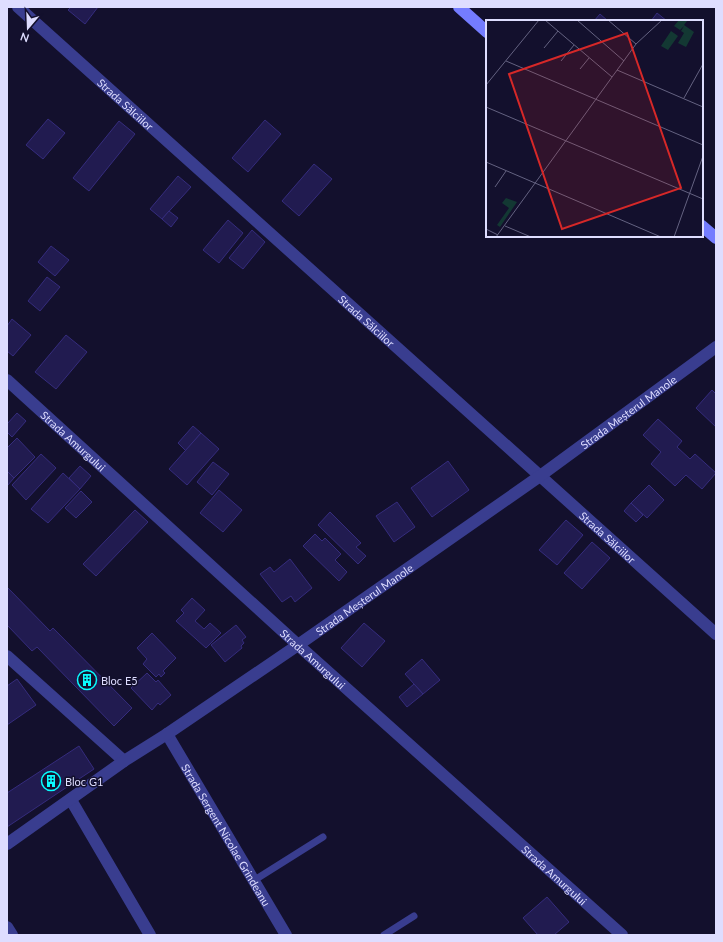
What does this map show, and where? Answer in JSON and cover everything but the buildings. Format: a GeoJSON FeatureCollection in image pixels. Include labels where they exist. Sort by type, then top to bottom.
{"type":"FeatureCollection","features":[{"type":"Feature","properties":{"kind":"street","name":"Strada Sălciilor"},"geometry":{"type":"LineString","coordinates":[[18,7],[716,634]]}},
{"type":"Feature","properties":{"kind":"street"},"geometry":{"type":"LineString","coordinates":[[459,7],[486,31]]}},
{"type":"Feature","properties":{"kind":"street"},"geometry":{"type":"LineString","coordinates":[[703,227],[716,238]]}},
{"type":"Feature","properties":{"kind":"street","name":"Strada Meșterul Manole"},"geometry":{"type":"LineString","coordinates":[[7,844],[124,761],[167,734],[298,645],[540,476],[716,347]]}},
{"type":"Feature","properties":{"kind":"street","name":"Strada Amurgului"},"geometry":{"type":"LineString","coordinates":[[7,380],[298,645],[622,935]]}},
{"type":"Feature","properties":{"kind":"street"},"geometry":{"type":"LineString","coordinates":[[7,656],[124,761]]}},
{"type":"Feature","properties":{"kind":"street","name":"Strada Sergent Nicolae Grindeanu"},"geometry":{"type":"LineString","coordinates":[[167,734],[286,935]]}},
{"type":"Feature","properties":{"kind":"street"},"geometry":{"type":"LineString","coordinates":[[71,800],[150,935]]}},
{"type":"Feature","properties":{"kind":"street"},"geometry":{"type":"LineString","coordinates":[[7,927],[12,935]]}},
{"type":"Feature","properties":{"kind":"lane"},"geometry":{"type":"LineString","coordinates":[[253,881],[323,837]]}},
{"type":"Feature","properties":{"kind":"lane"},"geometry":{"type":"LineString","coordinates":[[384,935],[414,916]]}},
{"type":"Feature","properties":{"kind":"place","name":"Bloc E5"},"geometry":{"type":"Point","coordinates":[87,680]}},
{"type":"Feature","properties":{"kind":"place","name":"Bloc G1"},"geometry":{"type":"Point","coordinates":[51,781]}}]}
